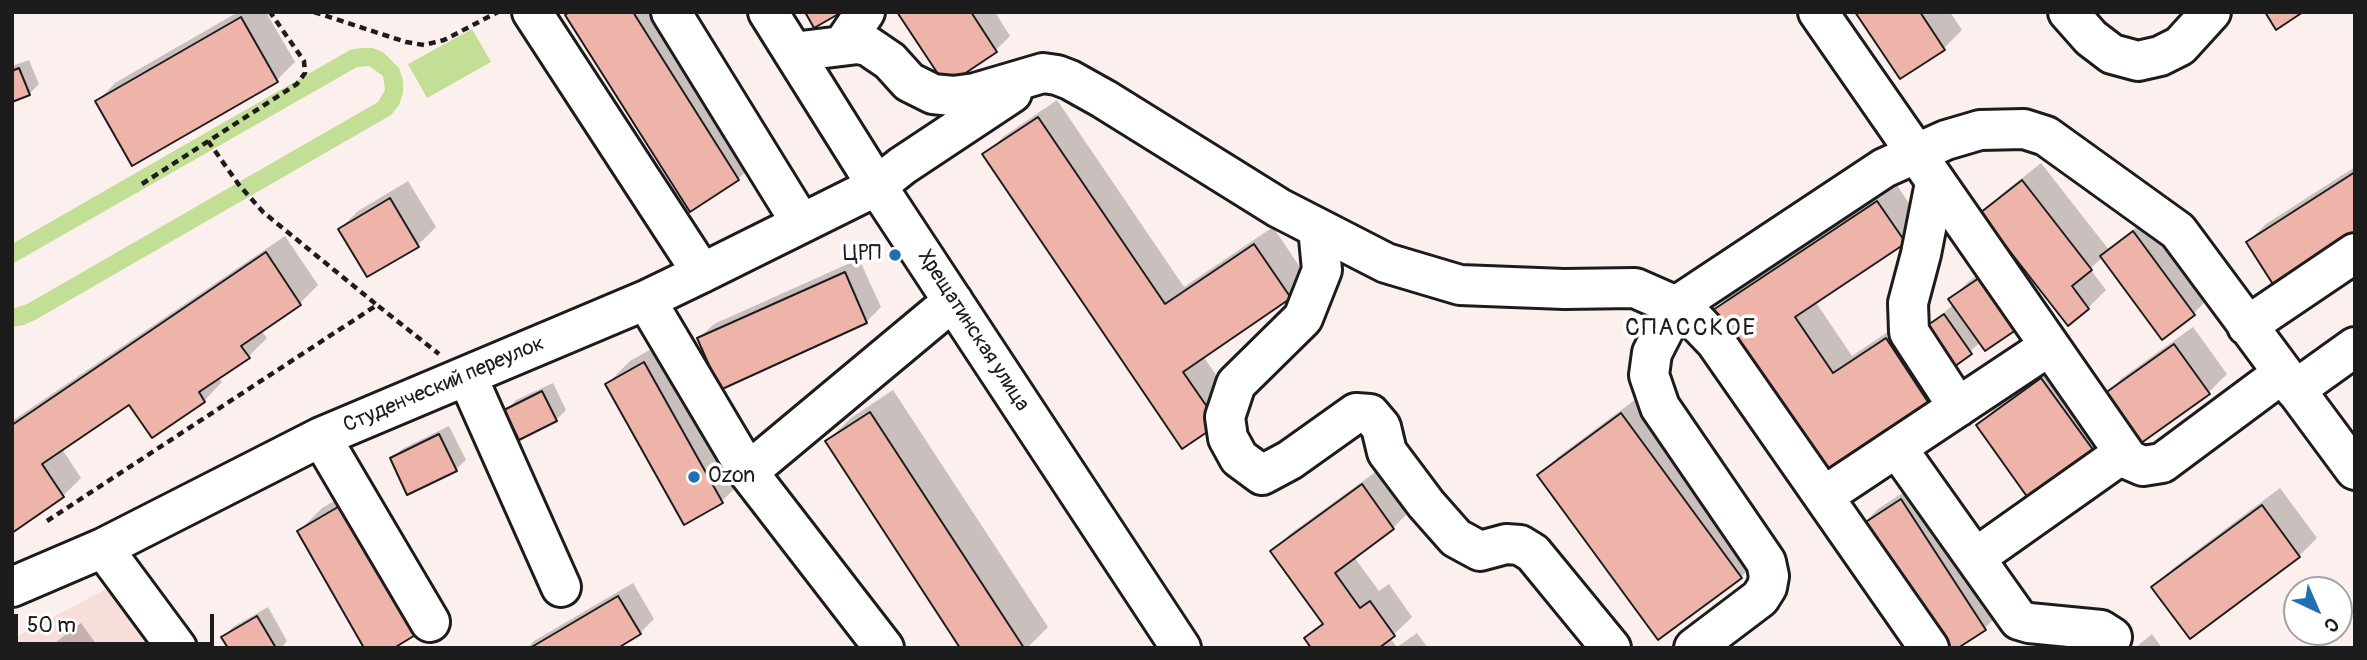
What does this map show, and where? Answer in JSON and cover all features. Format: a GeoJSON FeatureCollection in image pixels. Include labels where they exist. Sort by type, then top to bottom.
{"type":"FeatureCollection","features":[{"type":"Feature","properties":{"kind":"street"},"geometry":{"type":"LineString","coordinates":[[532,12],[702,273]]}},
{"type":"Feature","properties":{"kind":"street"},"geometry":{"type":"LineString","coordinates":[[671,12],[801,223]]}},
{"type":"Feature","properties":{"kind":"street","name":"Хрещатинская улица"},"geometry":{"type":"LineString","coordinates":[[768,12],[877,186],[1181,648]]}},
{"type":"Feature","properties":{"kind":"street"},"geometry":{"type":"LineString","coordinates":[[843,45],[865,12]]}},
{"type":"Feature","properties":{"kind":"street"},"geometry":{"type":"LineString","coordinates":[[1818,12],[2122,454],[2129,460],[2143,466],[2162,463],[2289,382],[2355,347]]}},
{"type":"Feature","properties":{"kind":"street"},"geometry":{"type":"LineString","coordinates":[[2068,12],[2091,38],[2112,54],[2138,61],[2160,56],[2180,46],[2211,12]]}},
{"type":"Feature","properties":{"kind":"street"},"geometry":{"type":"LineString","coordinates":[[793,52],[858,44],[877,51],[909,82],[933,94],[953,96],[975,93],[1043,73],[1070,80],[1279,208],[1385,263],[1460,285],[1564,289],[1635,288],[1676,306],[1693,318],[1714,341],[1929,648]]}},
{"type":"Feature","properties":{"kind":"street","name":"Студенческий переулок"},"geometry":{"type":"LineString","coordinates":[[12,587],[103,548],[321,437],[646,300],[877,186],[902,166],[1043,73]]}},
{"type":"Feature","properties":{"kind":"street"},"geometry":{"type":"LineString","coordinates":[[1958,407],[1909,332],[1908,303],[1922,254],[1925,169],[1947,140],[1980,131],[2024,129],[2046,136],[2178,231],[2355,470]]}},
{"type":"Feature","properties":{"kind":"street"},"geometry":{"type":"LineString","coordinates":[[1694,648],[1760,598],[1767,587],[1769,576],[1766,562],[1660,407],[1649,375],[1652,353],[1676,306],[1884,168],[1925,169]]}},
{"type":"Feature","properties":{"kind":"street"},"geometry":{"type":"LineString","coordinates":[[1318,228],[1322,270],[1303,318],[1236,384],[1225,417],[1228,439],[1239,458],[1262,475],[1290,460],[1356,413],[1370,414],[1381,426],[1387,452],[1426,504],[1456,538],[1480,551],[1506,544],[1520,545],[1533,552],[1611,648]]}},
{"type":"Feature","properties":{"kind":"street"},"geometry":{"type":"LineString","coordinates":[[2247,326],[2355,253]]}},
{"type":"Feature","properties":{"kind":"street"},"geometry":{"type":"LineString","coordinates":[[646,300],[748,472],[884,648]]}},
{"type":"Feature","properties":{"kind":"street"},"geometry":{"type":"LineString","coordinates":[[748,472],[953,301]]}},
{"type":"Feature","properties":{"kind":"street"},"geometry":{"type":"LineString","coordinates":[[1824,496],[2048,347]]}},
{"type":"Feature","properties":{"kind":"street"},"geometry":{"type":"LineString","coordinates":[[467,376],[561,587]]}},
{"type":"Feature","properties":{"kind":"street"},"geometry":{"type":"LineString","coordinates":[[321,437],[430,622]]}},
{"type":"Feature","properties":{"kind":"street"},"geometry":{"type":"LineString","coordinates":[[1897,448],[2019,620],[2101,630],[2112,637]]}},
{"type":"Feature","properties":{"kind":"street"},"geometry":{"type":"LineString","coordinates":[[1975,558],[2122,454]]}},
{"type":"Feature","properties":{"kind":"street"},"geometry":{"type":"LineString","coordinates":[[103,548],[177,648]]}},
{"type":"Feature","properties":{"kind":"path"},"geometry":{"type":"LineString","coordinates":[[142,184],[297,84],[304,73],[304,61],[270,12]]}},
{"type":"Feature","properties":{"kind":"path"},"geometry":{"type":"LineString","coordinates":[[314,12],[406,43],[424,45],[444,40],[498,12]]}},
{"type":"Feature","properties":{"kind":"path"},"geometry":{"type":"LineString","coordinates":[[207,141],[239,185],[263,212],[467,376]]}},
{"type":"Feature","properties":{"kind":"path"},"geometry":{"type":"LineString","coordinates":[[47,521],[377,305]]}},
{"type":"Feature","properties":{"kind":"shaded area"},"geometry":{"type":"Polygon","coordinates":[[[108,588],[155,648],[12,648],[12,639],[108,588]]]}},
{"type":"Feature","properties":{"kind":"green space"},"geometry":{"type":"Polygon","coordinates":[[[472,29],[491,62],[427,98],[408,64],[472,29]]]}},
{"type":"Feature","properties":{"kind":"green space"},"geometry":{"type":"Polygon","coordinates":[[[361,48],[383,52],[399,68],[403,93],[399,105],[391,115],[35,320],[12,327],[12,309],[27,304],[378,102],[385,90],[383,76],[369,66],[357,67],[12,264],[12,244],[350,50],[361,48]]]}},
{"type":"Feature","properties":{"kind":"building"},"geometry":{"type":"Polygon","coordinates":[[[570,12],[633,12],[739,180],[690,212],[565,15],[570,12]]]}},
{"type":"Feature","properties":{"kind":"building"},"geometry":{"type":"Polygon","coordinates":[[[805,12],[842,12],[814,28],[805,12]]]}},
{"type":"Feature","properties":{"kind":"building"},"geometry":{"type":"Polygon","coordinates":[[[897,12],[971,12],[997,52],[946,86],[897,12]]]}},
{"type":"Feature","properties":{"kind":"building"},"geometry":{"type":"Polygon","coordinates":[[[1855,12],[1920,12],[1945,50],[1900,79],[1855,12]]]}},
{"type":"Feature","properties":{"kind":"building"},"geometry":{"type":"Polygon","coordinates":[[[2265,12],[2303,12],[2276,30],[2265,12]]]}},
{"type":"Feature","properties":{"kind":"building"},"geometry":{"type":"Polygon","coordinates":[[[241,17],[278,82],[132,166],[95,101],[241,17]]]}},
{"type":"Feature","properties":{"kind":"building"},"geometry":{"type":"Polygon","coordinates":[[[19,68],[30,95],[12,102],[12,71],[19,68]]]}},
{"type":"Feature","properties":{"kind":"building"},"geometry":{"type":"Polygon","coordinates":[[[1038,117],[1165,304],[1254,244],[1291,298],[1183,372],[1219,424],[1182,449],[982,154],[1038,117]]]}},
{"type":"Feature","properties":{"kind":"building"},"geometry":{"type":"Polygon","coordinates":[[[2355,172],[2355,238],[2276,289],[2246,242],[2355,172]]]}},
{"type":"Feature","properties":{"kind":"building"},"geometry":{"type":"Polygon","coordinates":[[[2022,180],[2092,270],[2072,286],[2089,309],[2068,326],[1980,213],[2022,180]]]}},
{"type":"Feature","properties":{"kind":"building"},"geometry":{"type":"Polygon","coordinates":[[[390,198],[419,247],[367,277],[338,229],[390,198]]]}},
{"type":"Feature","properties":{"kind":"building"},"geometry":{"type":"Polygon","coordinates":[[[1877,201],[1906,243],[1795,317],[1833,373],[1886,338],[1928,402],[1818,475],[1710,312],[1877,201]]]}},
{"type":"Feature","properties":{"kind":"building"},"geometry":{"type":"Polygon","coordinates":[[[2133,231],[2195,315],[2162,340],[2100,256],[2133,231]]]}},
{"type":"Feature","properties":{"kind":"building"},"geometry":{"type":"Polygon","coordinates":[[[266,252],[301,305],[241,346],[250,358],[199,392],[205,402],[152,438],[129,405],[42,464],[64,497],[12,533],[12,425],[266,252]]]}},
{"type":"Feature","properties":{"kind":"building"},"geometry":{"type":"Polygon","coordinates":[[[845,272],[867,323],[720,390],[697,338],[845,272]]]}},
{"type":"Feature","properties":{"kind":"building"},"geometry":{"type":"Polygon","coordinates":[[[1979,278],[2016,330],[1985,351],[1948,299],[1979,278]]]}},
{"type":"Feature","properties":{"kind":"building"},"geometry":{"type":"Polygon","coordinates":[[[1944,314],[1972,354],[1951,369],[1922,329],[1944,314]]]}},
{"type":"Feature","properties":{"kind":"building"},"geometry":{"type":"Polygon","coordinates":[[[2174,344],[2210,394],[2137,446],[2101,396],[2174,344]]]}},
{"type":"Feature","properties":{"kind":"building"},"geometry":{"type":"Polygon","coordinates":[[[644,362],[723,503],[684,525],[605,384],[644,362]]]}},
{"type":"Feature","properties":{"kind":"building"},"geometry":{"type":"Polygon","coordinates":[[[2041,378],[2094,451],[2028,498],[1976,425],[2041,378]]]}},
{"type":"Feature","properties":{"kind":"building"},"geometry":{"type":"Polygon","coordinates":[[[542,391],[557,421],[519,440],[504,410],[542,391]]]}},
{"type":"Feature","properties":{"kind":"building"},"geometry":{"type":"Polygon","coordinates":[[[870,412],[1024,648],[960,648],[825,441],[870,412]]]}},
{"type":"Feature","properties":{"kind":"building"},"geometry":{"type":"Polygon","coordinates":[[[1621,413],[1742,578],[1658,640],[1537,475],[1621,413]]]}},
{"type":"Feature","properties":{"kind":"building"},"geometry":{"type":"Polygon","coordinates":[[[439,434],[457,471],[407,495],[390,458],[439,434]]]}},
{"type":"Feature","properties":{"kind":"building"},"geometry":{"type":"Polygon","coordinates":[[[1362,484],[1394,529],[1335,573],[1360,608],[1370,601],[1395,636],[1379,648],[1311,648],[1304,638],[1323,624],[1270,551],[1362,484]]]}},
{"type":"Feature","properties":{"kind":"building"},"geometry":{"type":"Polygon","coordinates":[[[1901,499],[1986,630],[1958,648],[1937,648],[1858,527],[1901,499]]]}},
{"type":"Feature","properties":{"kind":"building"},"geometry":{"type":"Polygon","coordinates":[[[343,504],[417,634],[394,648],[364,648],[297,531],[343,504]]]}},
{"type":"Feature","properties":{"kind":"building"},"geometry":{"type":"Polygon","coordinates":[[[2262,505],[2300,557],[2190,639],[2151,587],[2262,505]]]}},
{"type":"Feature","properties":{"kind":"building"},"geometry":{"type":"Polygon","coordinates":[[[618,596],[641,634],[618,648],[530,648],[618,596]]]}},
{"type":"Feature","properties":{"kind":"building"},"geometry":{"type":"Polygon","coordinates":[[[257,616],[276,648],[228,648],[221,637],[257,616]]]}},
{"type":"Feature","properties":{"kind":"place","name":"ЦРП"},"geometry":{"type":"Point","coordinates":[895,255]}},
{"type":"Feature","properties":{"kind":"place","name":"Ozon"},"geometry":{"type":"Point","coordinates":[694,477]}},
{"type":"Feature","properties":{"kind":"district","name":"СПАССКОЕ"},"geometry":{"type":"Point","coordinates":[1691,329]}}]}
